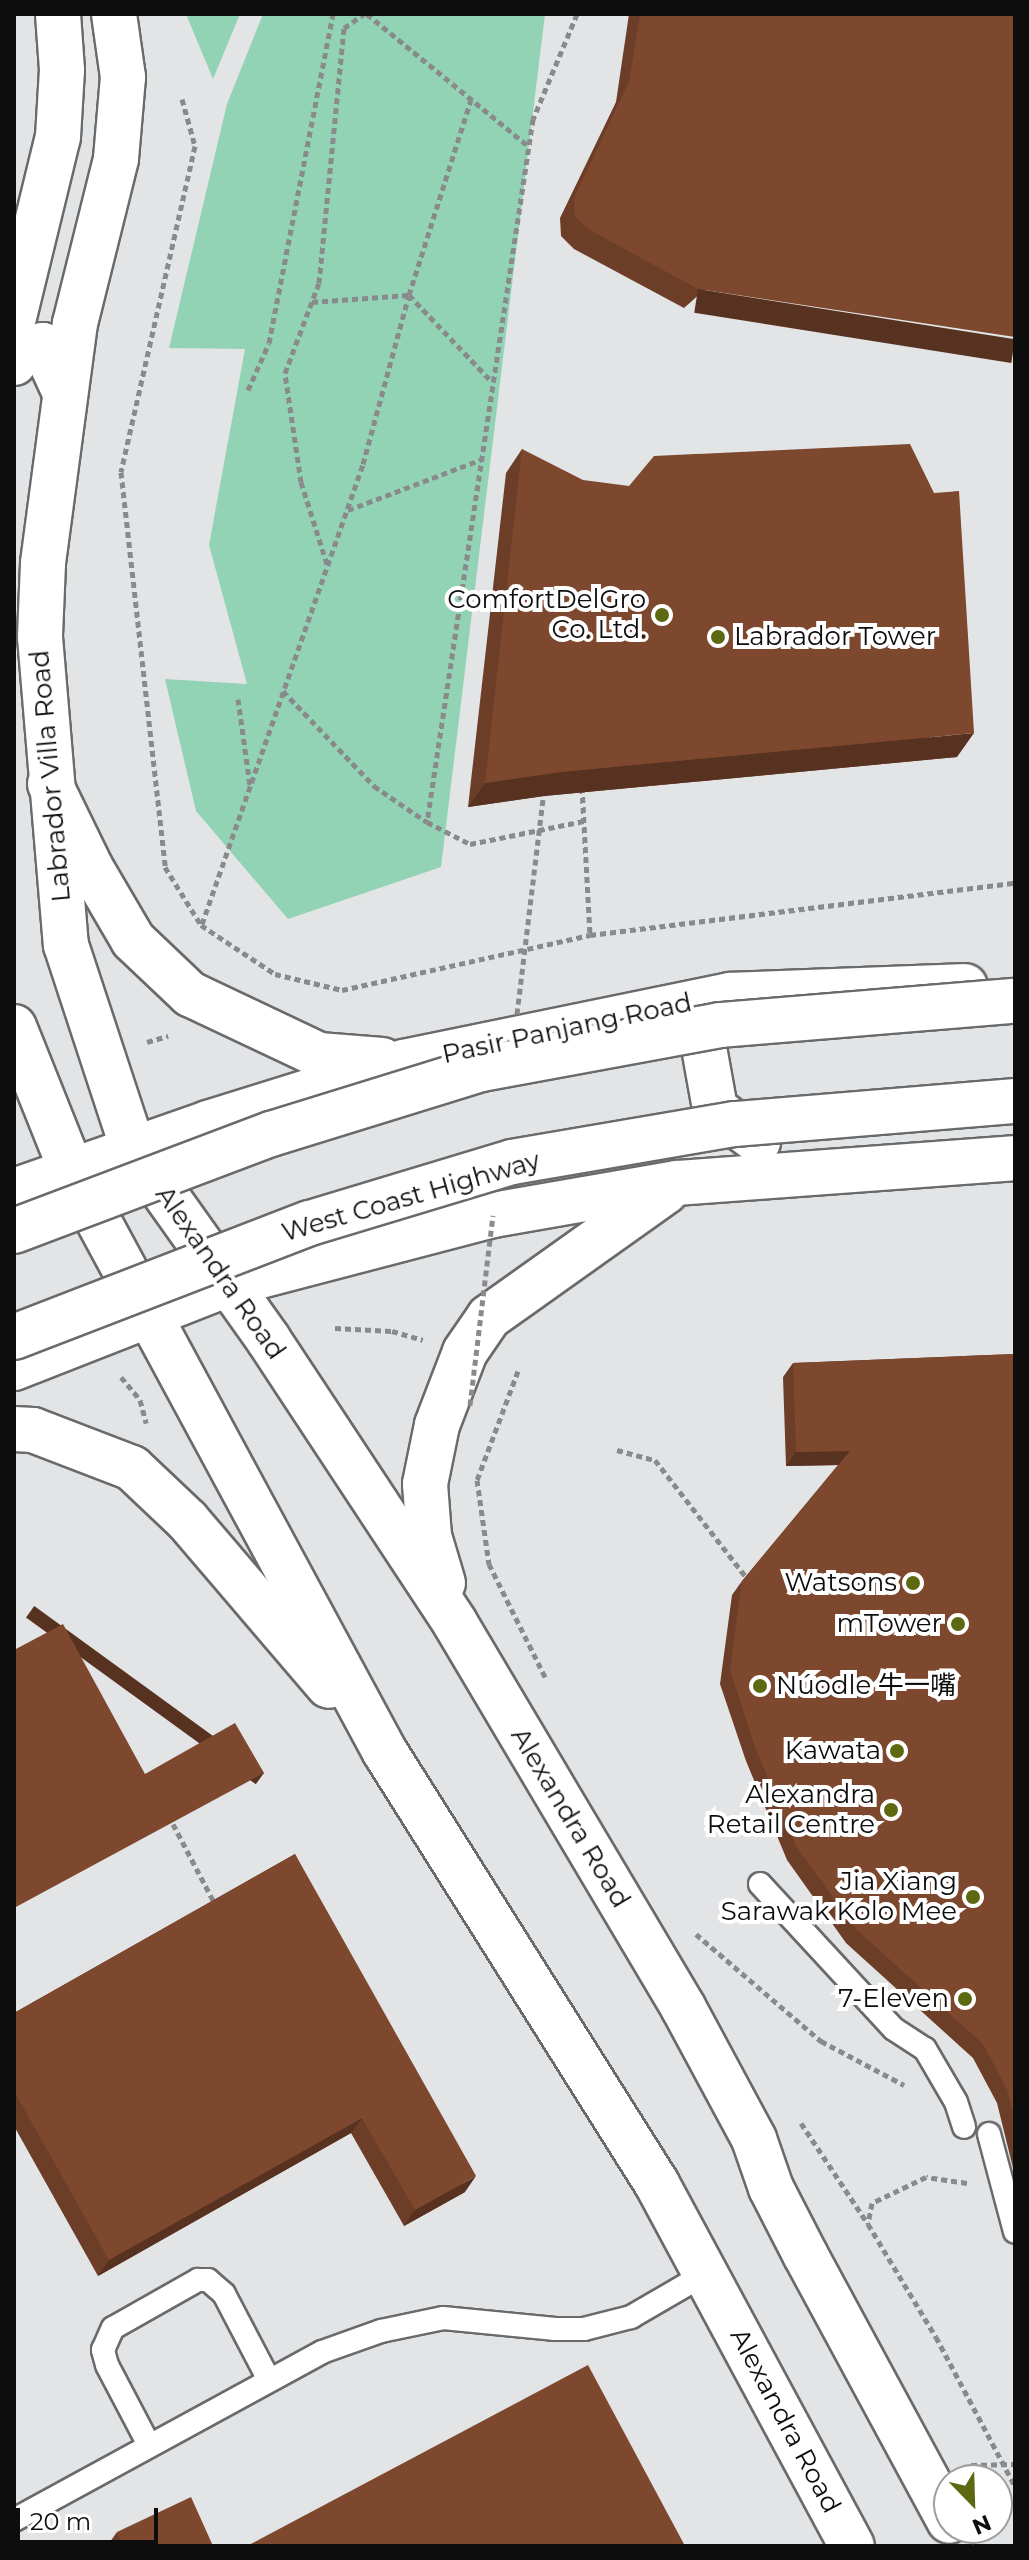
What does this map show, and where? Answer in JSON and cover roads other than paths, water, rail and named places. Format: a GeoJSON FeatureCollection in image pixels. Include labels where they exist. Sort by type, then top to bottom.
{"type":"FeatureCollection","features":[{"type":"Feature","properties":{"kind":"main road"},"geometry":{"type":"LineString","coordinates":[[14,317],[58,137],[62,70],[58,14]]}},
{"type":"Feature","properties":{"kind":"main road","name":"Labrador Villa Road"},"geometry":{"type":"LineString","coordinates":[[114,14],[123,77],[116,159],[75,323],[43,564],[40,637],[50,784],[66,945],[133,1149]]}},
{"type":"Feature","properties":{"kind":"main road"},"geometry":{"type":"LineString","coordinates":[[14,363],[22,349],[43,345],[65,393]]}},
{"type":"Feature","properties":{"kind":"main road"},"geometry":{"type":"LineString","coordinates":[[50,784],[133,940],[190,994],[319,1055],[404,1062]]}},
{"type":"Feature","properties":{"kind":"main road","name":"Pasir Panjang Road"},"geometry":{"type":"LineString","coordinates":[[14,1191],[133,1149],[404,1062],[730,995],[1015,984]]}},
{"type":"Feature","properties":{"kind":"main road"},"geometry":{"type":"LineString","coordinates":[[14,1231],[271,1134],[481,1069],[720,1025],[1015,1001]]}},
{"type":"Feature","properties":{"kind":"main road"},"geometry":{"type":"LineString","coordinates":[[696,1003],[715,1109],[799,1171]]}},
{"type":"Feature","properties":{"kind":"main road"},"geometry":{"type":"LineString","coordinates":[[14,1027],[72,1172]]}},
{"type":"Feature","properties":{"kind":"main road","name":"West Coast Highway"},"geometry":{"type":"LineString","coordinates":[[14,1337],[310,1223],[512,1162],[735,1124],[1015,1101]]}},
{"type":"Feature","properties":{"kind":"main road","name":"Alexandra Road"},"geometry":{"type":"LineString","coordinates":[[133,1149],[226,1285],[268,1339],[455,1623],[683,2007],[754,2139],[771,2188],[806,2256],[933,2491]]}},
{"type":"Feature","properties":{"kind":"main road"},"geometry":{"type":"LineString","coordinates":[[14,1368],[226,1285],[493,1215],[677,1183],[799,1171],[1015,1158]]}},
{"type":"Feature","properties":{"kind":"main road","name":"Alexandra Road"},"geometry":{"type":"LineString","coordinates":[[72,1172],[385,1752],[574,2047],[657,2184],[852,2546]]}},
{"type":"Feature","properties":{"kind":"main road"},"geometry":{"type":"LineString","coordinates":[[455,1623],[429,1536],[425,1484],[437,1425],[465,1352],[489,1317],[677,1183]]}},
{"type":"Feature","properties":{"kind":"main road"},"geometry":{"type":"LineString","coordinates":[[14,1429],[33,1430],[132,1468],[187,1520],[385,1752]]}},
{"type":"Feature","properties":{"kind":"lane"},"geometry":{"type":"LineString","coordinates":[[760,1884],[833,1968],[894,2029],[925,2049],[956,2102],[956,2126],[998,2137],[1004,2187],[1015,2232]]}},
{"type":"Feature","properties":{"kind":"lane"},"geometry":{"type":"LineString","coordinates":[[14,2520],[268,2378],[322,2352],[381,2331],[443,2318],[555,2329],[596,2326],[631,2317],[707,2273]]}},
{"type":"Feature","properties":{"kind":"lane"},"geometry":{"type":"LineString","coordinates":[[149,2445],[107,2365],[103,2350],[113,2328],[198,2280],[208,2280],[224,2294],[268,2378]]}},
{"type":"Feature","properties":{"kind":"place","name":"ComfortDelGro Co. Ltd."},"geometry":{"type":"Point","coordinates":[662,615]}},
{"type":"Feature","properties":{"kind":"place","name":"Labrador Tower"},"geometry":{"type":"Point","coordinates":[718,637]}},
{"type":"Feature","properties":{"kind":"place","name":"Watsons"},"geometry":{"type":"Point","coordinates":[913,1583]}},
{"type":"Feature","properties":{"kind":"place","name":"mTower"},"geometry":{"type":"Point","coordinates":[958,1624]}},
{"type":"Feature","properties":{"kind":"place","name":"Núodle 牛一嘴"},"geometry":{"type":"Point","coordinates":[760,1686]}},
{"type":"Feature","properties":{"kind":"place","name":"Kawata"},"geometry":{"type":"Point","coordinates":[897,1751]}},
{"type":"Feature","properties":{"kind":"place","name":"Alexandra Retail Centre"},"geometry":{"type":"Point","coordinates":[891,1810]}},
{"type":"Feature","properties":{"kind":"place","name":"Jia Xiang Sarawak Kolo Mee"},"geometry":{"type":"Point","coordinates":[973,1897]}},
{"type":"Feature","properties":{"kind":"place","name":"7-Eleven"},"geometry":{"type":"Point","coordinates":[965,1999]}}]}
